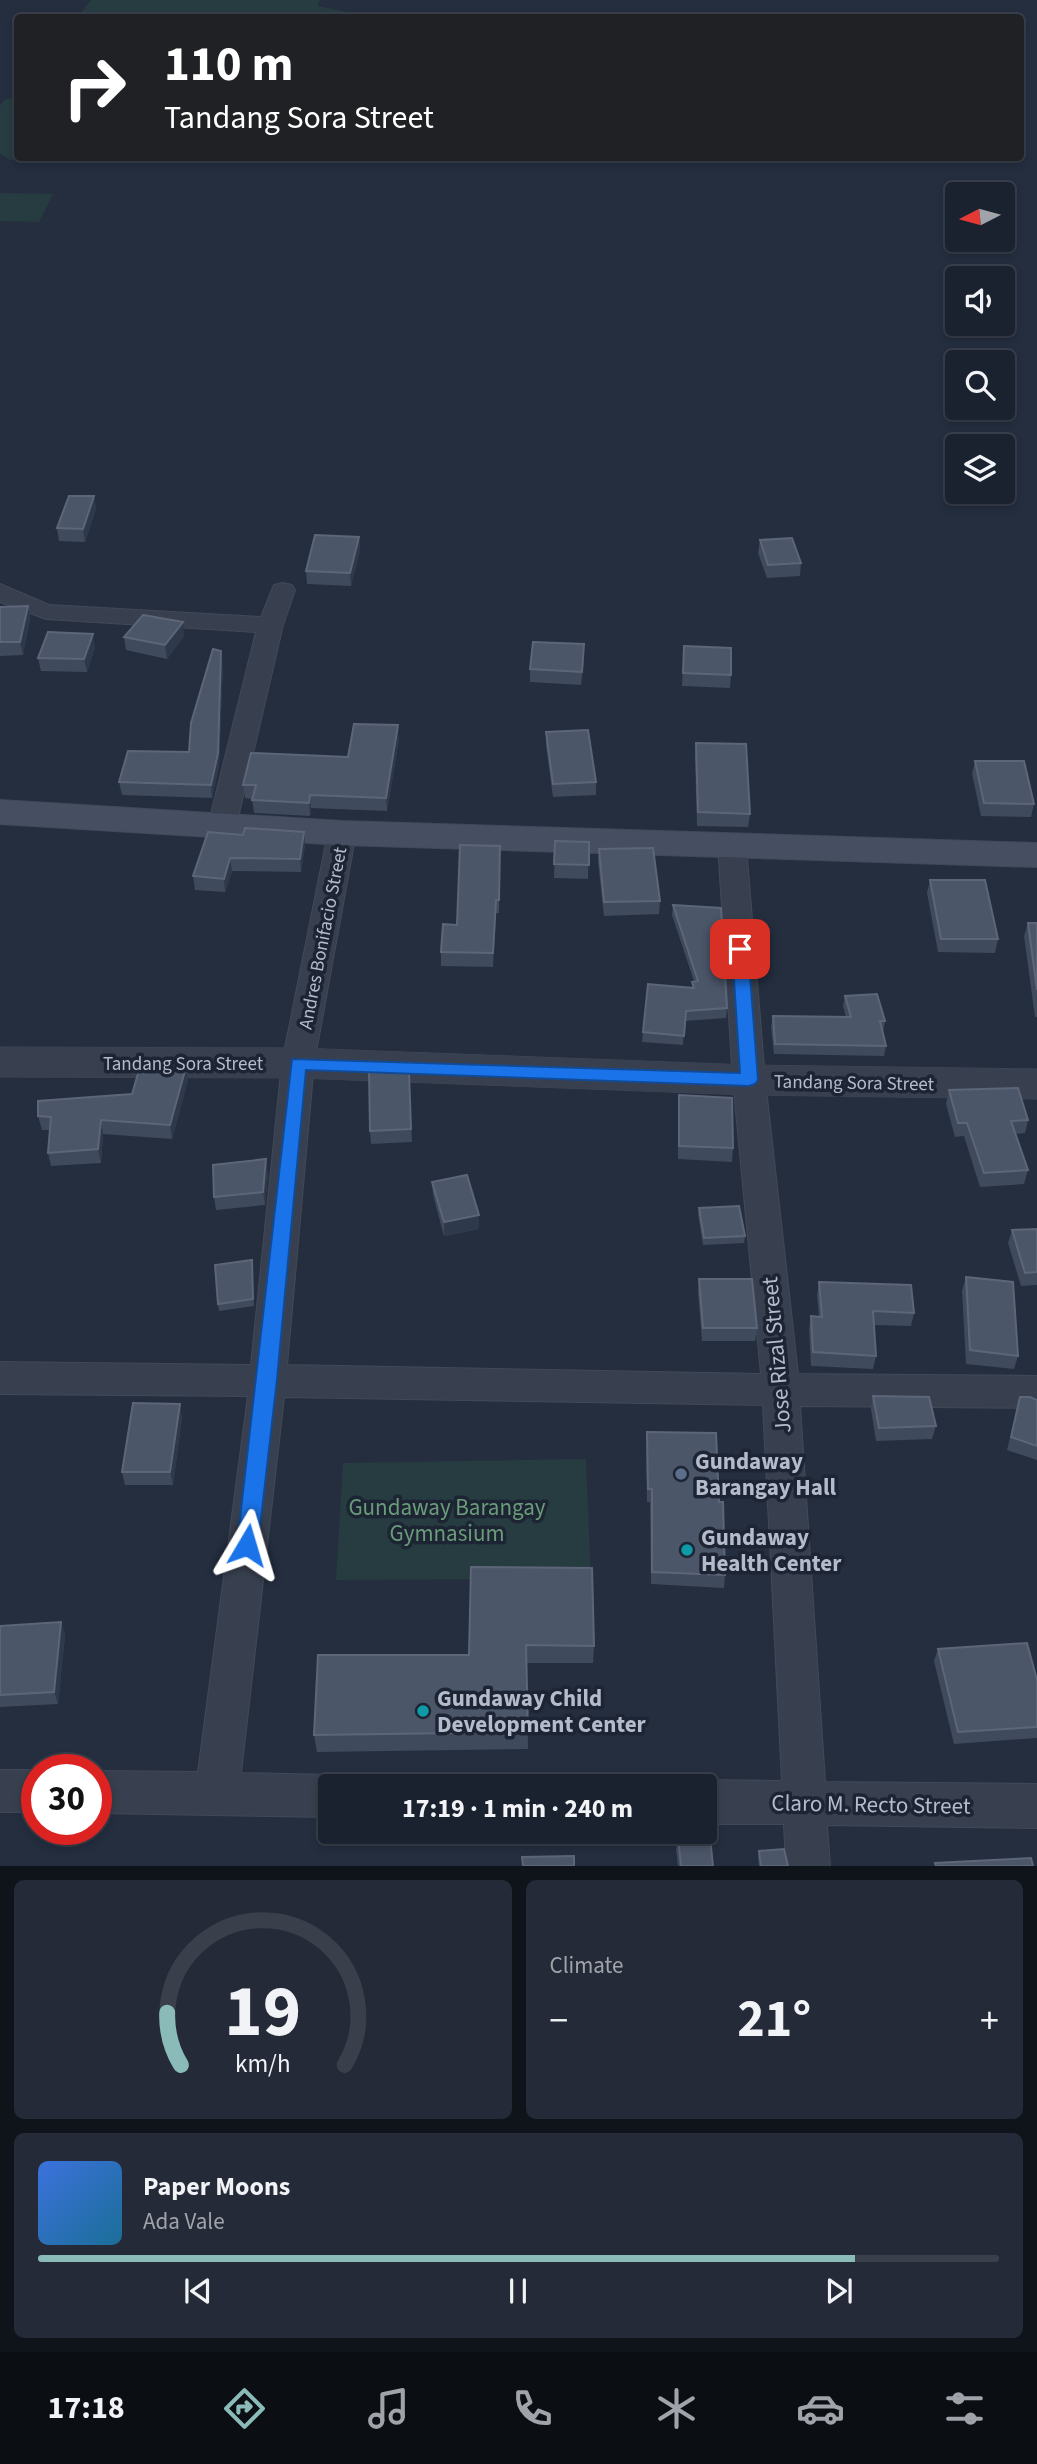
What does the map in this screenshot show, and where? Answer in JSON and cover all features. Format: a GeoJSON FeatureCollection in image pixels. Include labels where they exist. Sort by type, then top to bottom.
{"type":"FeatureCollection","features":[{"type":"Feature","properties":{"kind":"main road"},"geometry":{"type":"LineString","coordinates":[[0,812],[342,832],[1037,855]]}},
{"type":"Feature","properties":{"kind":"street"},"geometry":{"type":"LineString","coordinates":[[222,826],[270,625],[283,590]]}},
{"type":"Feature","properties":{"kind":"street"},"geometry":{"type":"LineString","coordinates":[[0,591],[14,600],[46,612],[270,625]]}},
{"type":"Feature","properties":{"kind":"street","name":"Andres Bonifacio Street"},"geometry":{"type":"LineString","coordinates":[[217,1794],[268,1379],[298,1063],[342,832]]}},
{"type":"Feature","properties":{"kind":"street","name":"Jose Rizal Street"},"geometry":{"type":"LineString","coordinates":[[732,845],[749,1080],[781,1391],[808,1866]]}},
{"type":"Feature","properties":{"kind":"street","name":"Tandang Sora Street"},"geometry":{"type":"LineString","coordinates":[[0,1062],[298,1063],[749,1080],[1037,1084]]}},
{"type":"Feature","properties":{"kind":"street"},"geometry":{"type":"LineString","coordinates":[[0,1378],[268,1379],[781,1391],[1037,1392]]}},
{"type":"Feature","properties":{"kind":"street"},"geometry":{"type":"LineString","coordinates":[[0,1791],[21,1791]]}},
{"type":"Feature","properties":{"kind":"street"},"geometry":{"type":"LineString","coordinates":[[112,1792],[318,1796]]}},
{"type":"Feature","properties":{"kind":"street","name":"Claro M. Recto Street"},"geometry":{"type":"LineString","coordinates":[[717,1802],[1037,1806]]}},
{"type":"Feature","properties":{"kind":"green space"},"geometry":{"type":"Polygon","coordinates":[[[91,0],[320,0],[317,6],[359,14],[80,14],[91,0]]]}},
{"type":"Feature","properties":{"kind":"green space"},"geometry":{"type":"Polygon","coordinates":[[[14,98],[14,160],[10,160],[0,154],[0,105],[6,99],[14,98]]]}},
{"type":"Feature","properties":{"kind":"green space"},"geometry":{"type":"Polygon","coordinates":[[[0,193],[53,194],[39,222],[0,221],[0,193]]]}},
{"type":"Feature","properties":{"kind":"green space","name":"Gundaway Barangay Gymnasium"},"geometry":{"type":"Polygon","coordinates":[[[586,1459],[591,1579],[336,1580],[343,1463],[586,1459]]]}},
{"type":"Feature","properties":{"kind":"building"},"geometry":{"type":"Polygon","coordinates":[[[69,496],[94,496],[83,529],[57,528],[69,496]]]}},
{"type":"Feature","properties":{"kind":"building"},"geometry":{"type":"Polygon","coordinates":[[[315,535],[359,537],[350,573],[306,571],[315,535]]]}},
{"type":"Feature","properties":{"kind":"building"},"geometry":{"type":"Polygon","coordinates":[[[792,538],[801,563],[768,565],[760,540],[792,538]]]}},
{"type":"Feature","properties":{"kind":"building"},"geometry":{"type":"Polygon","coordinates":[[[28,606],[20,642],[0,642],[0,607],[28,606]]]}},
{"type":"Feature","properties":{"kind":"building"},"geometry":{"type":"Polygon","coordinates":[[[143,615],[183,622],[165,645],[124,637],[143,615]]]}},
{"type":"Feature","properties":{"kind":"building"},"geometry":{"type":"Polygon","coordinates":[[[48,632],[93,634],[84,659],[38,658],[48,632]]]}},
{"type":"Feature","properties":{"kind":"building"},"geometry":{"type":"Polygon","coordinates":[[[533,642],[584,644],[582,672],[530,669],[533,642]]]}},
{"type":"Feature","properties":{"kind":"building"},"geometry":{"type":"Polygon","coordinates":[[[684,646],[731,648],[731,675],[683,673],[684,646]]]}},
{"type":"Feature","properties":{"kind":"building"},"geometry":{"type":"Polygon","coordinates":[[[213,649],[221,651],[218,753],[211,785],[119,782],[128,751],[189,752],[191,723],[213,649]]]}},
{"type":"Feature","properties":{"kind":"building"},"geometry":{"type":"Polygon","coordinates":[[[354,724],[398,725],[386,798],[310,795],[309,803],[252,800],[256,785],[243,785],[251,753],[348,757],[354,724]]]}},
{"type":"Feature","properties":{"kind":"building"},"geometry":{"type":"Polygon","coordinates":[[[588,730],[596,782],[553,784],[546,732],[588,730]]]}},
{"type":"Feature","properties":{"kind":"building"},"geometry":{"type":"Polygon","coordinates":[[[696,743],[746,744],[750,814],[698,812],[696,743]]]}},
{"type":"Feature","properties":{"kind":"building"},"geometry":{"type":"Polygon","coordinates":[[[975,761],[1024,761],[1034,804],[984,803],[975,761]]]}},
{"type":"Feature","properties":{"kind":"building"},"geometry":{"type":"Polygon","coordinates":[[[245,828],[304,832],[300,859],[230,858],[224,879],[193,876],[208,832],[243,835],[245,828]]]}},
{"type":"Feature","properties":{"kind":"building"},"geometry":{"type":"Polygon","coordinates":[[[555,841],[589,842],[589,865],[554,864],[555,841]]]}},
{"type":"Feature","properties":{"kind":"building"},"geometry":{"type":"Polygon","coordinates":[[[460,845],[500,846],[499,900],[496,900],[493,953],[441,952],[443,924],[457,925],[460,845]]]}},
{"type":"Feature","properties":{"kind":"building"},"geometry":{"type":"Polygon","coordinates":[[[653,848],[660,901],[604,902],[599,849],[653,848]]]}},
{"type":"Feature","properties":{"kind":"building"},"geometry":{"type":"Polygon","coordinates":[[[930,880],[985,880],[998,939],[941,939],[930,880]]]}},
{"type":"Feature","properties":{"kind":"building"},"geometry":{"type":"Polygon","coordinates":[[[673,905],[721,908],[727,1008],[686,1011],[684,1036],[643,1032],[648,984],[694,988],[692,982],[698,981],[673,905]]]}},
{"type":"Feature","properties":{"kind":"building"},"geometry":{"type":"Polygon","coordinates":[[[1028,923],[1037,923],[1037,990],[1028,923]]]}},
{"type":"Feature","properties":{"kind":"building"},"geometry":{"type":"Polygon","coordinates":[[[877,994],[885,1021],[880,1021],[886,1046],[775,1044],[773,1016],[851,1017],[845,996],[877,994]]]}},
{"type":"Feature","properties":{"kind":"building"},"geometry":{"type":"Polygon","coordinates":[[[140,1067],[186,1067],[170,1125],[101,1120],[98,1149],[48,1153],[51,1117],[38,1116],[38,1101],[132,1094],[140,1067]]]}},
{"type":"Feature","properties":{"kind":"building"},"geometry":{"type":"Polygon","coordinates":[[[369,1070],[409,1071],[411,1129],[370,1131],[369,1070]]]}},
{"type":"Feature","properties":{"kind":"building"},"geometry":{"type":"Polygon","coordinates":[[[1018,1088],[1028,1120],[1011,1121],[1028,1170],[984,1173],[967,1123],[958,1123],[949,1090],[1018,1088]]]}},
{"type":"Feature","properties":{"kind":"building"},"geometry":{"type":"Polygon","coordinates":[[[679,1095],[732,1098],[733,1148],[679,1146],[679,1095]]]}},
{"type":"Feature","properties":{"kind":"building"},"geometry":{"type":"Polygon","coordinates":[[[266,1159],[263,1192],[214,1197],[213,1165],[266,1159]]]}},
{"type":"Feature","properties":{"kind":"building"},"geometry":{"type":"Polygon","coordinates":[[[467,1175],[479,1215],[444,1222],[432,1182],[467,1175]]]}},
{"type":"Feature","properties":{"kind":"building"},"geometry":{"type":"Polygon","coordinates":[[[739,1206],[745,1236],[704,1238],[699,1208],[739,1206]]]}},
{"type":"Feature","properties":{"kind":"building"},"geometry":{"type":"Polygon","coordinates":[[[1037,1229],[1037,1272],[1025,1273],[1012,1230],[1037,1229]]]}},
{"type":"Feature","properties":{"kind":"building"},"geometry":{"type":"Polygon","coordinates":[[[252,1260],[253,1299],[218,1304],[215,1265],[252,1260]]]}},
{"type":"Feature","properties":{"kind":"building"},"geometry":{"type":"Polygon","coordinates":[[[966,1277],[1013,1282],[1018,1356],[970,1350],[966,1277]]]}},
{"type":"Feature","properties":{"kind":"building"},"geometry":{"type":"Polygon","coordinates":[[[699,1279],[752,1279],[757,1328],[703,1328],[699,1279]]]}},
{"type":"Feature","properties":{"kind":"building"},"geometry":{"type":"Polygon","coordinates":[[[819,1282],[911,1285],[914,1313],[873,1311],[876,1356],[813,1352],[811,1316],[822,1317],[819,1282]]]}},
{"type":"Feature","properties":{"kind":"building"},"geometry":{"type":"Polygon","coordinates":[[[873,1396],[929,1397],[936,1426],[879,1428],[873,1396]]]}},
{"type":"Feature","properties":{"kind":"building"},"geometry":{"type":"Polygon","coordinates":[[[1020,1397],[1037,1400],[1037,1446],[1011,1437],[1020,1397]]]}},
{"type":"Feature","properties":{"kind":"building"},"geometry":{"type":"Polygon","coordinates":[[[133,1403],[180,1404],[170,1472],[122,1472],[133,1403]]]}},
{"type":"Feature","properties":{"kind":"building"},"geometry":{"type":"Polygon","coordinates":[[[647,1432],[716,1433],[719,1502],[723,1502],[725,1575],[652,1572],[652,1489],[648,1489],[647,1432]]]}},
{"type":"Feature","properties":{"kind":"building"},"geometry":{"type":"Polygon","coordinates":[[[471,1567],[592,1568],[594,1646],[526,1645],[528,1732],[314,1735],[318,1655],[469,1655],[471,1567]]]}},
{"type":"Feature","properties":{"kind":"building"},"geometry":{"type":"Polygon","coordinates":[[[61,1622],[54,1692],[0,1695],[0,1626],[61,1622]]]}},
{"type":"Feature","properties":{"kind":"building"},"geometry":{"type":"Polygon","coordinates":[[[1027,1643],[1037,1680],[1037,1727],[958,1732],[938,1649],[1027,1643]]]}},
{"type":"Feature","properties":{"kind":"building"},"geometry":{"type":"Polygon","coordinates":[[[679,1844],[711,1844],[713,1866],[681,1866],[679,1844]]]}},
{"type":"Feature","properties":{"kind":"building"},"geometry":{"type":"Polygon","coordinates":[[[784,1849],[788,1866],[761,1866],[759,1851],[784,1849]]]}},
{"type":"Feature","properties":{"kind":"building"},"geometry":{"type":"Polygon","coordinates":[[[574,1856],[574,1866],[523,1866],[522,1857],[574,1856]]]}},
{"type":"Feature","properties":{"kind":"building"},"geometry":{"type":"Polygon","coordinates":[[[1031,1858],[1033,1866],[936,1866],[935,1863],[1031,1858]]]}},
{"type":"Feature","properties":{"kind":"place","name":"Gundaway Barangay Hall"},"geometry":{"type":"Point","coordinates":[681,1474]}},
{"type":"Feature","properties":{"kind":"place","name":"Gundaway Health Center"},"geometry":{"type":"Point","coordinates":[687,1550]}},
{"type":"Feature","properties":{"kind":"place","name":"Gundaway Child Development Center"},"geometry":{"type":"Point","coordinates":[423,1711]}},
{"type":"Feature","properties":{"kind":"route"},"geometry":{"type":"LineString","coordinates":[[247,1545],[268,1379],[298,1063],[749,1080],[740,949]]}}]}
